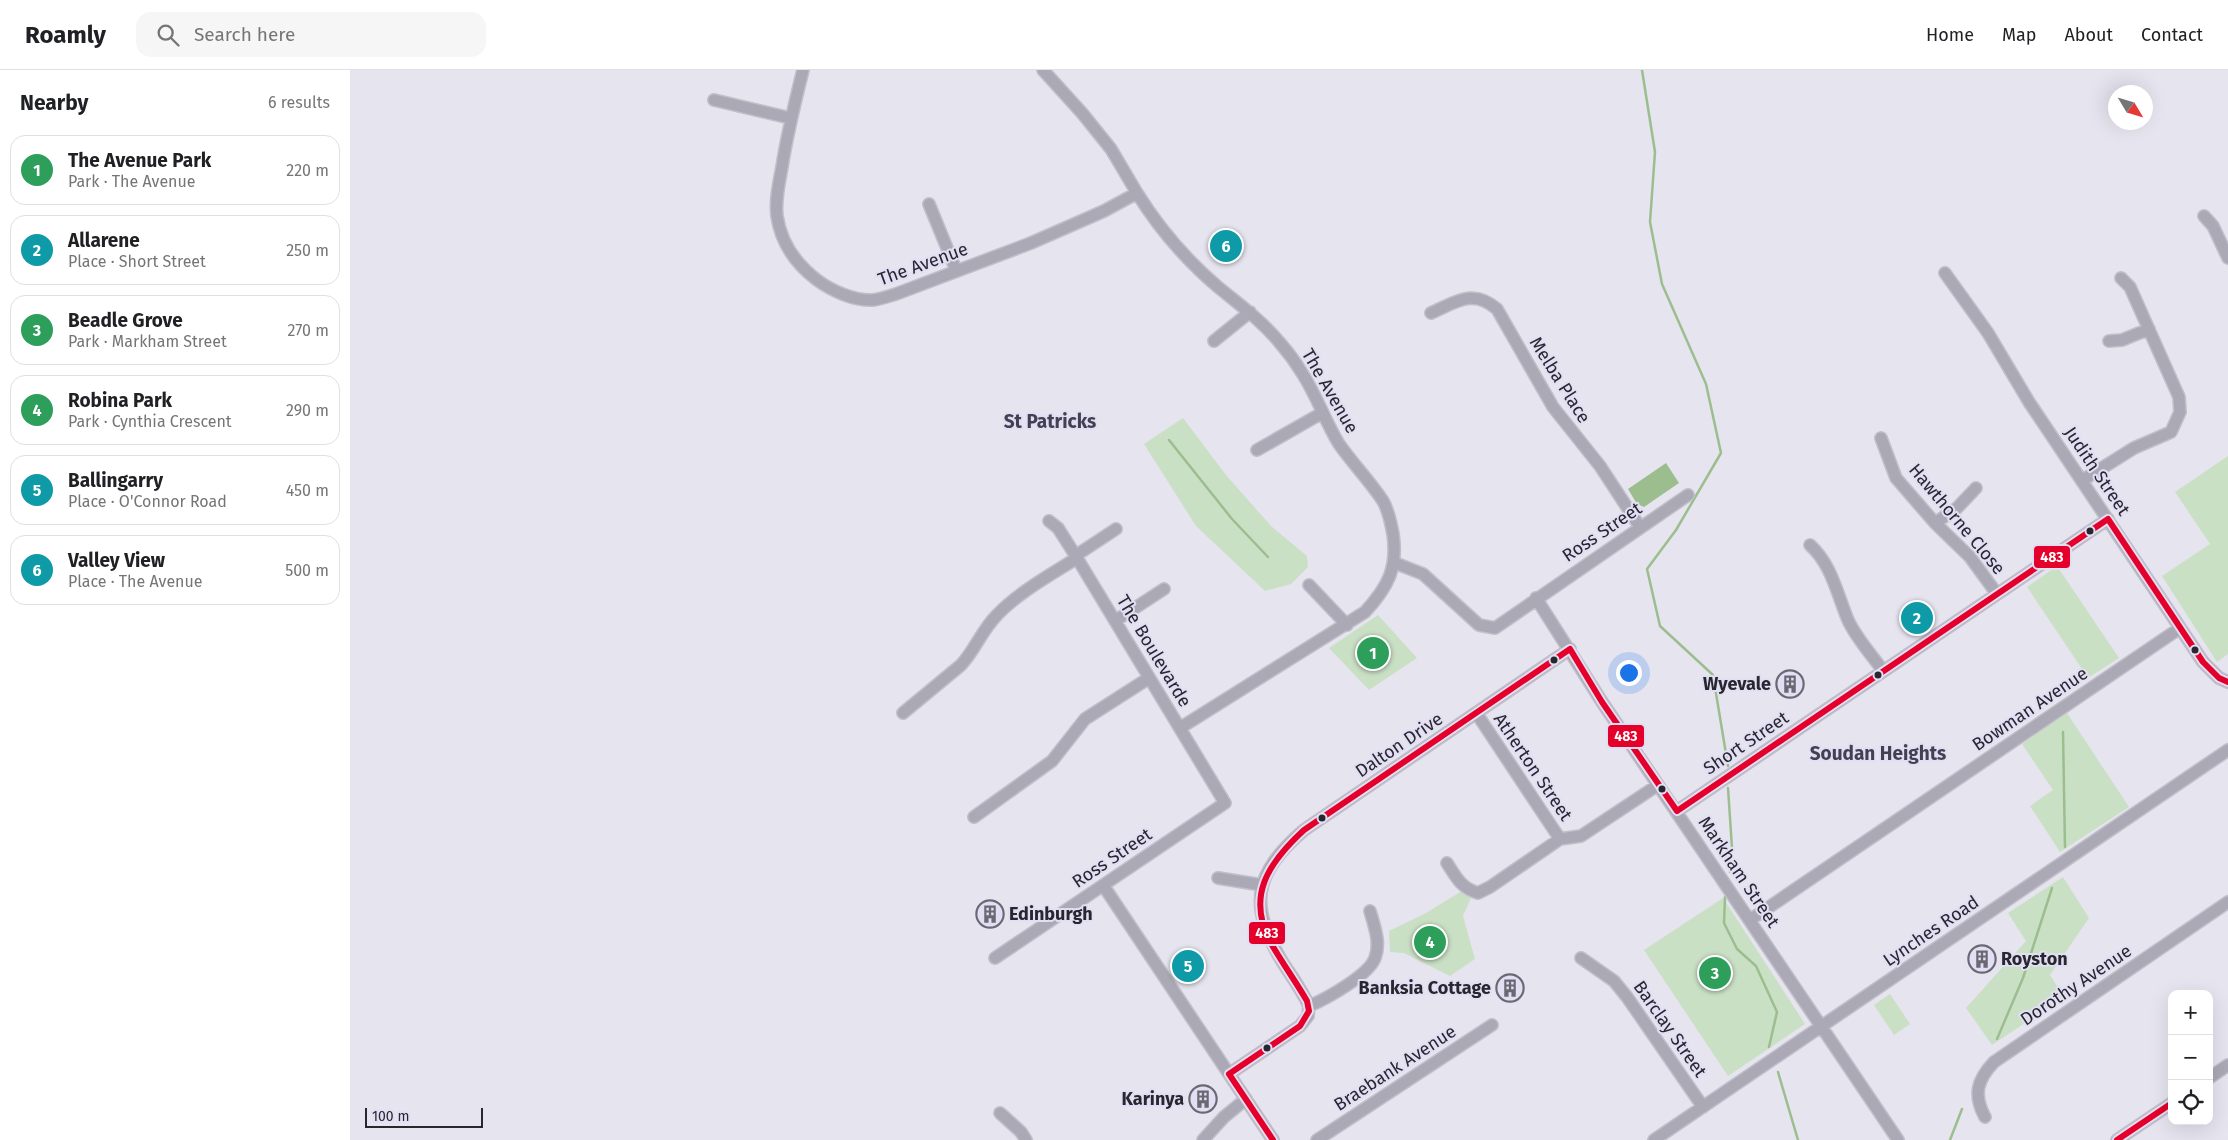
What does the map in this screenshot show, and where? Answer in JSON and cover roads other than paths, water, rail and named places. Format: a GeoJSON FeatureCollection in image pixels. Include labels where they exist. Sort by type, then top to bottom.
{"type":"FeatureCollection","features":[{"type":"Feature","properties":{"kind":"street","name":"The Avenue"},"geometry":{"type":"LineString","coordinates":[[804,70],[790,118],[777,192],[777,216],[782,236],[792,256],[806,272],[825,286],[848,296],[873,300],[896,294],[1031,242],[1104,211],[1137,193]]}},
{"type":"Feature","properties":{"kind":"street","name":"The Avenue"},"geometry":{"type":"LineString","coordinates":[[1043,70],[1082,113],[1111,149],[1156,224],[1184,255],[1250,312],[1280,342],[1303,374],[1339,444],[1384,503],[1392,525],[1394,563],[1387,583],[1365,612],[1348,625],[1180,728]]}},
{"type":"Feature","properties":{"kind":"street"},"geometry":{"type":"LineString","coordinates":[[714,100],[790,118]]}},
{"type":"Feature","properties":{"kind":"street"},"geometry":{"type":"LineString","coordinates":[[929,204],[956,270]]}},
{"type":"Feature","properties":{"kind":"street"},"geometry":{"type":"LineString","coordinates":[[2204,216],[2213,226],[2228,258]]}},
{"type":"Feature","properties":{"kind":"street","name":"Judith Street"},"geometry":{"type":"LineString","coordinates":[[1945,273],[1988,332],[2029,402],[2083,480],[2180,628],[2204,662],[2219,678],[2228,682]]}},
{"type":"Feature","properties":{"kind":"street"},"geometry":{"type":"LineString","coordinates":[[2083,480],[2127,451],[2171,432],[2180,412],[2179,397],[2149,329],[2130,287],[2120,278]]}},
{"type":"Feature","properties":{"kind":"street","name":"Melba Place"},"geometry":{"type":"LineString","coordinates":[[1431,313],[1460,299],[1470,298],[1483,299],[1497,309],[1552,407],[1604,471],[1640,527]]}},
{"type":"Feature","properties":{"kind":"street"},"geometry":{"type":"LineString","coordinates":[[1214,341],[1250,312]]}},
{"type":"Feature","properties":{"kind":"street"},"geometry":{"type":"LineString","coordinates":[[2109,341],[2122,340],[2149,329]]}},
{"type":"Feature","properties":{"kind":"street"},"geometry":{"type":"LineString","coordinates":[[1257,450],[1322,413]]}},
{"type":"Feature","properties":{"kind":"street","name":"Hawthorne Close"},"geometry":{"type":"LineString","coordinates":[[1881,438],[1896,478],[1935,524],[1970,557],[1997,594]]}},
{"type":"Feature","properties":{"kind":"street"},"geometry":{"type":"LineString","coordinates":[[1935,524],[1957,508],[1976,488]]}},
{"type":"Feature","properties":{"kind":"street","name":"Ross Street"},"geometry":{"type":"LineString","coordinates":[[1394,563],[1423,574],[1485,627],[1495,628],[1688,495]]}},
{"type":"Feature","properties":{"kind":"street","name":"Short Street"},"geometry":{"type":"LineString","coordinates":[[1677,811],[2108,519]]}},
{"type":"Feature","properties":{"kind":"street","name":"The Boulevarde"},"geometry":{"type":"LineString","coordinates":[[1050,521],[1058,528],[1225,802]]}},
{"type":"Feature","properties":{"kind":"street"},"geometry":{"type":"LineString","coordinates":[[903,713],[969,656],[989,623],[1010,603],[1116,529]]}},
{"type":"Feature","properties":{"kind":"street"},"geometry":{"type":"LineString","coordinates":[[1810,545],[1820,554],[1835,583],[1849,622],[1884,671]]}},
{"type":"Feature","properties":{"kind":"street"},"geometry":{"type":"LineString","coordinates":[[1309,585],[1348,625]]}},
{"type":"Feature","properties":{"kind":"street"},"geometry":{"type":"LineString","coordinates":[[1115,621],[1164,589]]}},
{"type":"Feature","properties":{"kind":"street","name":"Markham Street"},"geometry":{"type":"LineString","coordinates":[[1536,598],[1602,702],[1898,1140]]}},
{"type":"Feature","properties":{"kind":"street","name":"Bowman Avenue"},"geometry":{"type":"LineString","coordinates":[[1750,920],[2180,628]]}},
{"type":"Feature","properties":{"kind":"street","name":"Dalton Drive"},"geometry":{"type":"LineString","coordinates":[[1309,1006],[1266,935],[1260,911],[1262,885],[1268,868],[1283,848],[1304,830],[1570,649]]}},
{"type":"Feature","properties":{"kind":"street"},"geometry":{"type":"LineString","coordinates":[[974,816],[1052,761],[1085,720],[1149,678]]}},
{"type":"Feature","properties":{"kind":"street","name":"Atherton Street"},"geometry":{"type":"LineString","coordinates":[[1477,714],[1560,839]]}},
{"type":"Feature","properties":{"kind":"street","name":"Lynches Road"},"geometry":{"type":"LineString","coordinates":[[1654,1140],[2228,750]]}},
{"type":"Feature","properties":{"kind":"street"},"geometry":{"type":"LineString","coordinates":[[1447,863],[1460,883],[1468,890],[1478,893],[1490,887],[1560,839],[1581,836],[1658,785]]}},
{"type":"Feature","properties":{"kind":"street","name":"Ross Street"},"geometry":{"type":"LineString","coordinates":[[995,958],[1225,802]]}},
{"type":"Feature","properties":{"kind":"street"},"geometry":{"type":"LineString","coordinates":[[1218,878],[1262,885]]}},
{"type":"Feature","properties":{"kind":"street"},"geometry":{"type":"LineString","coordinates":[[1103,886],[1274,1140]]}},
{"type":"Feature","properties":{"kind":"street","name":"Dorothy Avenue"},"geometry":{"type":"LineString","coordinates":[[1985,1117],[1978,1103],[1978,1091],[1983,1073],[1994,1062],[2228,902]]}},
{"type":"Feature","properties":{"kind":"street"},"geometry":{"type":"LineString","coordinates":[[1229,1074],[1300,1026],[1308,1016],[1309,1006],[1327,998],[1367,969],[1375,959],[1378,946],[1370,911]]}},
{"type":"Feature","properties":{"kind":"street","name":"Barclay Street"},"geometry":{"type":"LineString","coordinates":[[1581,958],[1614,981],[1627,996],[1703,1107]]}},
{"type":"Feature","properties":{"kind":"street","name":"Braebank Avenue"},"geometry":{"type":"LineString","coordinates":[[1317,1140],[1492,1026]]}},
{"type":"Feature","properties":{"kind":"street"},"geometry":{"type":"LineString","coordinates":[[2213,1075],[2228,1065]]}},
{"type":"Feature","properties":{"kind":"street"},"geometry":{"type":"LineString","coordinates":[[1203,1140],[1224,1117],[1246,1099]]}},
{"type":"Feature","properties":{"kind":"street"},"geometry":{"type":"LineString","coordinates":[[2118,1140],[2168,1106]]}},
{"type":"Feature","properties":{"kind":"street"},"geometry":{"type":"LineString","coordinates":[[1000,1113],[1021,1132],[1026,1140]]}},
{"type":"Feature","properties":{"kind":"waterway"},"geometry":{"type":"LineString","coordinates":[[1642,70],[1655,152],[1650,222],[1662,284],[1706,384],[1721,453],[1676,530],[1647,569],[1660,626],[1713,675],[1728,766]]}},
{"type":"Feature","properties":{"kind":"waterway"},"geometry":{"type":"LineString","coordinates":[[1169,440],[1232,519],[1268,557]]}},
{"type":"Feature","properties":{"kind":"waterway"},"geometry":{"type":"LineString","coordinates":[[2063,732],[2065,847]]}},
{"type":"Feature","properties":{"kind":"waterway"},"geometry":{"type":"LineString","coordinates":[[1728,788],[1732,848],[1730,872]]}},
{"type":"Feature","properties":{"kind":"waterway"},"geometry":{"type":"LineString","coordinates":[[1997,1039],[2023,978],[2052,888]]}},
{"type":"Feature","properties":{"kind":"waterway"},"geometry":{"type":"LineString","coordinates":[[1725,897],[1724,923],[1737,949],[1756,966],[1777,1012],[1769,1047]]}},
{"type":"Feature","properties":{"kind":"waterway"},"geometry":{"type":"LineString","coordinates":[[1778,1072],[1798,1140]]}},
{"type":"Feature","properties":{"kind":"waterway"},"geometry":{"type":"LineString","coordinates":[[1950,1140],[1962,1109]]}},
{"type":"Feature","properties":{"kind":"place","name":"Valley View"},"geometry":{"type":"Point","coordinates":[1226,246]}},
{"type":"Feature","properties":{"kind":"place","name":"Allarene"},"geometry":{"type":"Point","coordinates":[1917,618]}},
{"type":"Feature","properties":{"kind":"place","name":"The Avenue Park"},"geometry":{"type":"Point","coordinates":[1373,653]}},
{"type":"Feature","properties":{"kind":"place","name":"Wyevale"},"geometry":{"type":"Point","coordinates":[1790,684]}},
{"type":"Feature","properties":{"kind":"place","name":"Edinburgh"},"geometry":{"type":"Point","coordinates":[990,914]}},
{"type":"Feature","properties":{"kind":"place","name":"Robina Park"},"geometry":{"type":"Point","coordinates":[1430,942]}},
{"type":"Feature","properties":{"kind":"place","name":"Royston"},"geometry":{"type":"Point","coordinates":[1982,959]}},
{"type":"Feature","properties":{"kind":"place","name":"Ballingarry"},"geometry":{"type":"Point","coordinates":[1188,966]}},
{"type":"Feature","properties":{"kind":"place","name":"Beadle Grove"},"geometry":{"type":"Point","coordinates":[1715,973]}},
{"type":"Feature","properties":{"kind":"place","name":"Banksia Cottage"},"geometry":{"type":"Point","coordinates":[1510,988]}},
{"type":"Feature","properties":{"kind":"place","name":"Karinya"},"geometry":{"type":"Point","coordinates":[1203,1099]}},
{"type":"Feature","properties":{"kind":"district","name":"St Patricks"},"geometry":{"type":"Point","coordinates":[1050,421]}},
{"type":"Feature","properties":{"kind":"district","name":"Soudan Heights"},"geometry":{"type":"Point","coordinates":[1878,753]}}]}
